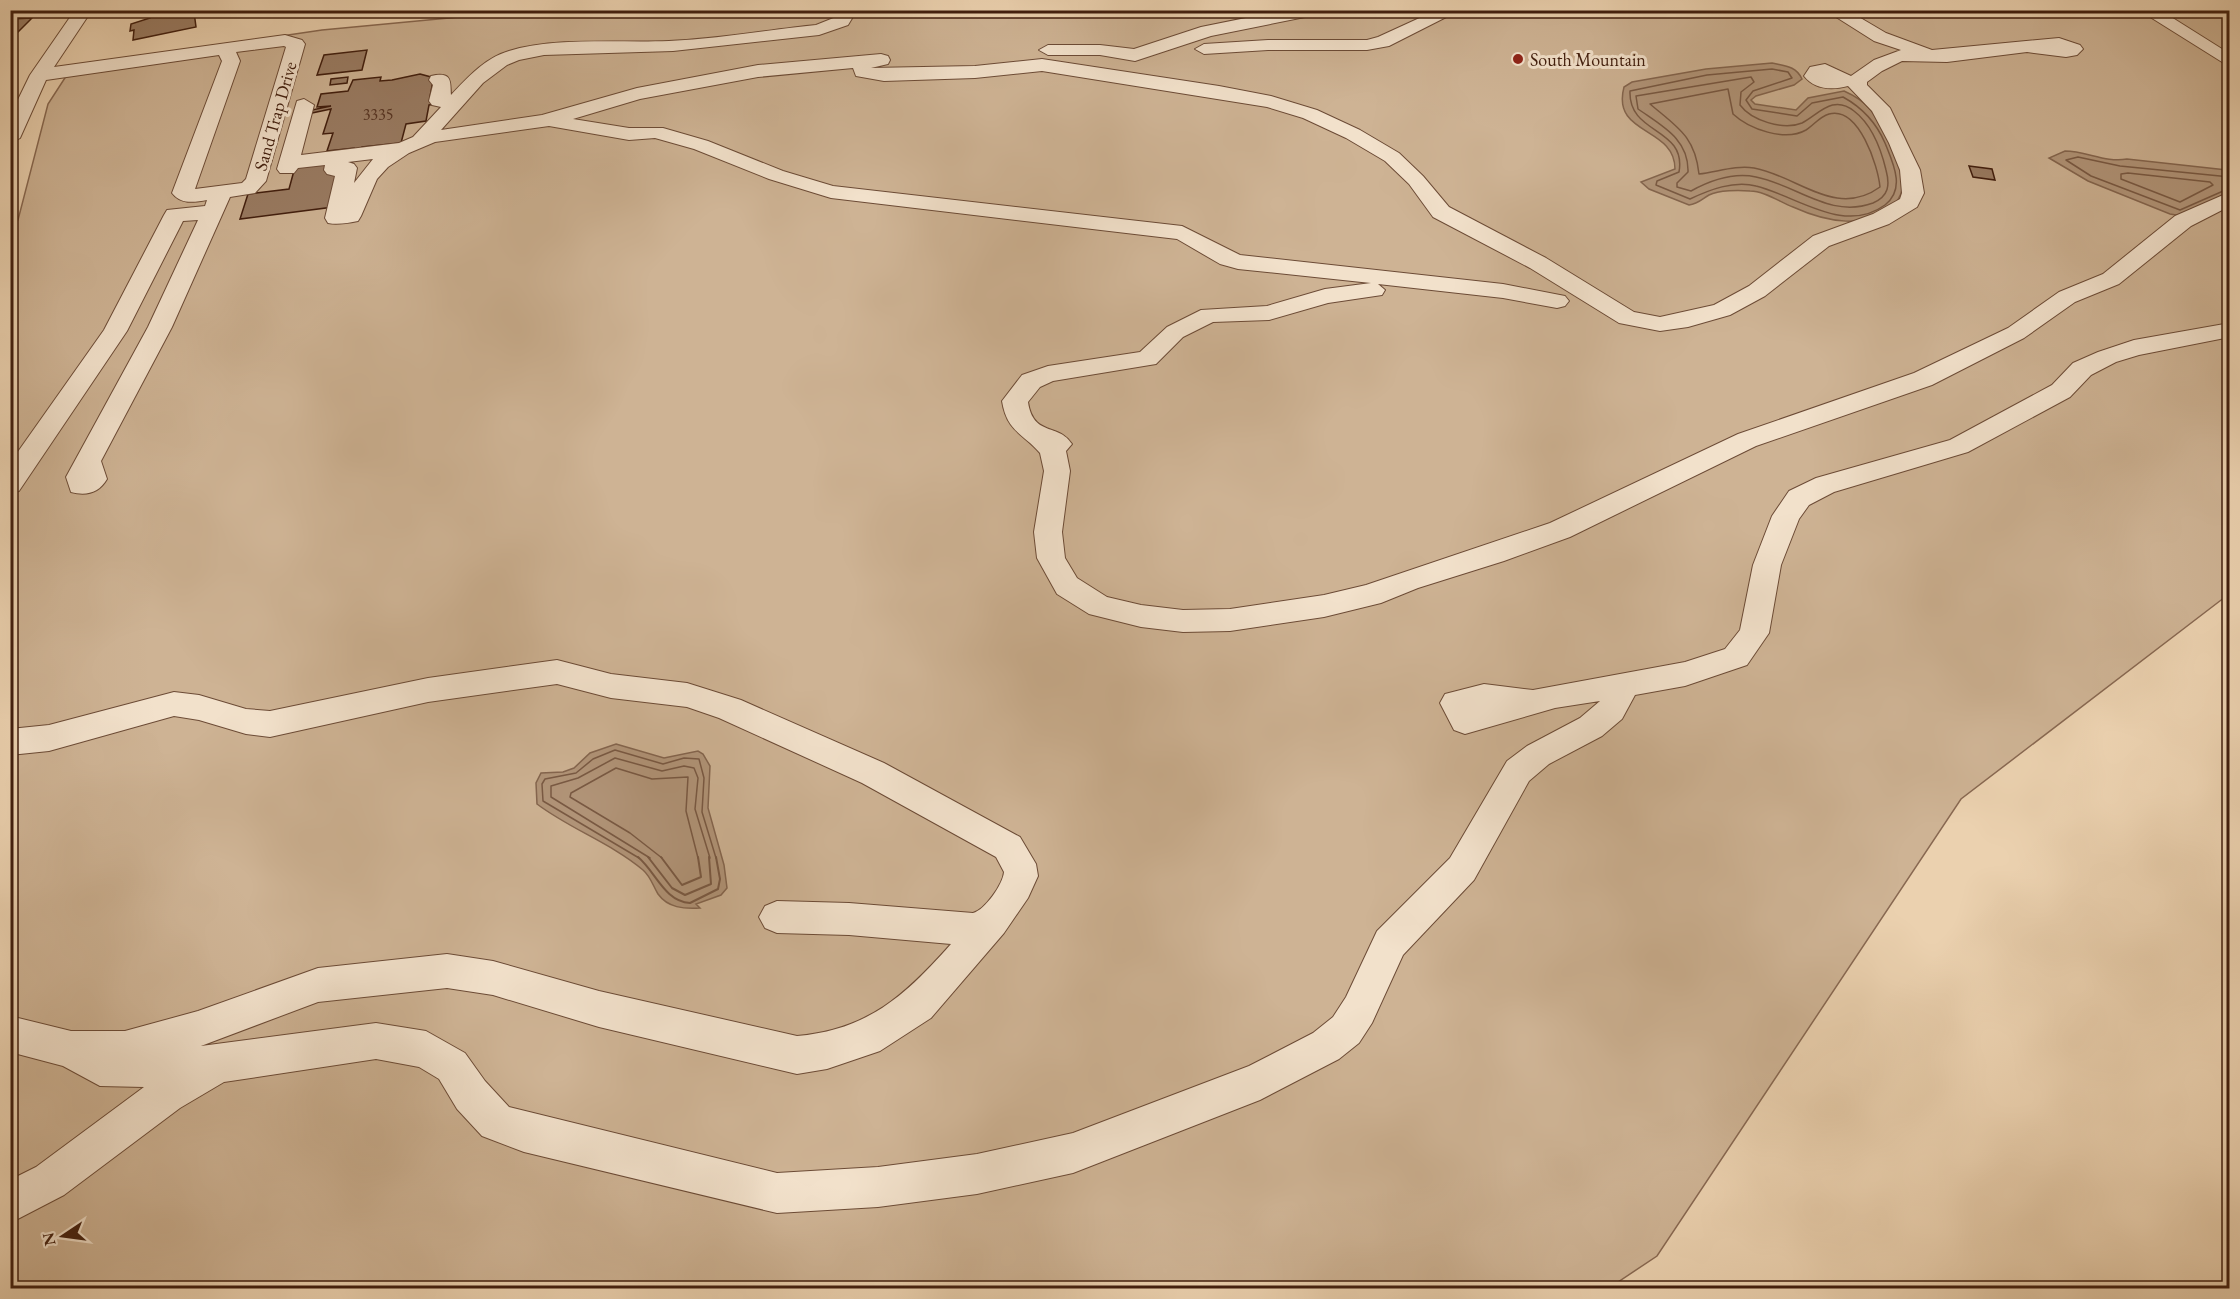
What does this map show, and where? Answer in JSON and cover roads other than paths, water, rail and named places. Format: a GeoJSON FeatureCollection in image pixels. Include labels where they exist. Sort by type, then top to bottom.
{"type":"FeatureCollection","features":[{"type":"Feature","properties":{"kind":"street"},"geometry":{"type":"LineString","coordinates":[[10,138],[14,118],[39,75],[84,10]]}},
{"type":"Feature","properties":{"kind":"street"},"geometry":{"type":"LineString","coordinates":[[338,156],[334,170],[347,168],[336,218],[350,216],[365,177],[384,159],[413,143],[476,79],[494,65],[528,51],[673,46],[819,30],[842,21],[849,10]]}},
{"type":"Feature","properties":{"kind":"street"},"geometry":{"type":"LineString","coordinates":[[1171,47],[1207,31],[1315,10]]}},
{"type":"Feature","properties":{"kind":"street"},"geometry":{"type":"LineString","coordinates":[[987,54],[999,58],[1004,56],[1007,50],[1100,50],[1135,55],[1171,47],[1366,45],[1383,42],[1452,10]]}},
{"type":"Feature","properties":{"kind":"street"},"geometry":{"type":"LineString","coordinates":[[1833,10],[1880,37],[1923,53]]}},
{"type":"Feature","properties":{"kind":"street"},"geometry":{"type":"LineString","coordinates":[[2147,10],[2229,62]]}},
{"type":"Feature","properties":{"kind":"street","name":"Sand Trap Drive"},"geometry":{"type":"LineString","coordinates":[[39,75],[285,40],[296,44],[256,182],[248,189],[217,202]]}},
{"type":"Feature","properties":{"kind":"street"},"geometry":{"type":"LineString","coordinates":[[2042,46],[1999,47],[1894,57],[1850,81],[1880,108],[1910,170],[1913,193],[1898,211],[1821,241],[1757,291],[1722,310],[1688,320],[1660,324],[1627,318],[1603,304],[1559,294],[1457,289],[1435,295],[1400,287],[1325,296],[1269,313],[1209,315],[1175,332],[1147,359],[1011,379],[1006,385],[1010,394],[1017,398],[1016,416],[1049,448],[1057,471],[1048,532],[1051,558],[1067,586],[1099,606],[1141,616],[1183,621],[1230,620],[1324,606],[1371,595],[1408,579],[1494,554],[1560,530],[1747,440],[1923,379],[2016,333],[2067,297],[2111,279],[2183,221],[2229,198]]}},
{"type":"Feature","properties":{"kind":"street"},"geometry":{"type":"LineString","coordinates":[[217,202],[183,193],[231,61],[224,48]]}},
{"type":"Feature","properties":{"kind":"street"},"geometry":{"type":"LineString","coordinates":[[291,153],[313,160],[483,128],[544,121],[637,94],[758,71],[930,55]]}},
{"type":"Feature","properties":{"kind":"street"},"geometry":{"type":"LineString","coordinates":[[860,62],[863,72],[867,75],[975,72],[1042,65],[1185,87],[1281,105],[1310,114],[1353,134],[1392,157],[1416,180],[1441,213],[1538,263],[1559,294]]}},
{"type":"Feature","properties":{"kind":"street"},"geometry":{"type":"LineString","coordinates":[[438,80],[443,82],[439,101],[456,99]]}},
{"type":"Feature","properties":{"kind":"street"},"geometry":{"type":"LineString","coordinates":[[291,153],[304,105]]}},
{"type":"Feature","properties":{"kind":"street"},"geometry":{"type":"LineString","coordinates":[[544,121],[629,134],[656,132],[701,145],[776,175],[831,192],[879,200],[924,201],[1182,233],[1228,259],[1238,262],[1422,284],[1448,283],[1457,289]]}},
{"type":"Feature","properties":{"kind":"street"},"geometry":{"type":"LineString","coordinates":[[291,153],[319,133]]}},
{"type":"Feature","properties":{"kind":"street"},"geometry":{"type":"LineString","coordinates":[[88,461],[175,300],[217,202]]}},
{"type":"Feature","properties":{"kind":"street"},"geometry":{"type":"LineString","coordinates":[[10,484],[115,331],[175,215],[217,202]]}},
{"type":"Feature","properties":{"kind":"street"},"geometry":{"type":"LineString","coordinates":[[1591,727],[1595,716],[1584,701],[1544,699],[1685,674],[1736,657],[1754,633],[1767,565],[1786,516],[1799,498],[1825,485],[1959,446],[2061,391],[2082,369],[2107,357],[2134,348],[2229,330]]}},
{"type":"Feature","properties":{"kind":"street"},"geometry":{"type":"LineString","coordinates":[[10,742],[49,738],[174,704],[194,705],[253,724],[270,724],[469,683],[557,672],[611,686],[687,695],[730,709],[873,773],[1008,848],[1016,859],[1021,874],[1016,889],[988,924],[973,929],[957,940],[917,1005],[877,1033],[825,1053],[797,1055],[599,1009],[493,978],[447,971],[318,985],[198,1029],[125,1050],[71,1050],[10,1034]]}},
{"type":"Feature","properties":{"kind":"street"},"geometry":{"type":"LineString","coordinates":[[71,1050],[99,1067],[141,1068],[220,1064],[376,1041],[426,1050],[452,1066],[471,1095],[496,1122],[524,1132],[777,1193],[878,1186],[955,1176],[1073,1153],[1260,1081],[1326,1046],[1346,1030],[1359,1010],[1390,943],[1462,869],[1518,771],[1538,755],[1591,727],[1611,710],[1626,683]]}},
{"type":"Feature","properties":{"kind":"street"},"geometry":{"type":"LineString","coordinates":[[777,917],[957,940]]}},
{"type":"Feature","properties":{"kind":"street"},"geometry":{"type":"LineString","coordinates":[[10,1203],[50,1181],[166,1094],[220,1064]]}},
{"type":"Feature","properties":{"kind":"water"},"geometry":{"type":"Polygon","coordinates":[[[1772,63],[1793,69],[1802,79],[1794,85],[1756,96],[1751,100],[1755,104],[1796,110],[1808,98],[1844,91],[1860,100],[1871,111],[1892,147],[1903,181],[1900,196],[1884,212],[1859,221],[1832,220],[1805,212],[1755,191],[1713,193],[1689,205],[1649,189],[1641,182],[1675,169],[1672,155],[1665,145],[1634,123],[1626,114],[1622,103],[1624,87],[1632,82],[1706,69],[1772,63]]]}},
{"type":"Feature","properties":{"kind":"water"},"geometry":{"type":"Polygon","coordinates":[[[2065,151],[2119,160],[2227,170],[2229,171],[2229,193],[2182,216],[2170,214],[2088,181],[2049,158],[2065,151]]]}},
{"type":"Feature","properties":{"kind":"water"},"geometry":{"type":"Polygon","coordinates":[[[616,744],[664,758],[698,751],[703,754],[710,766],[708,808],[724,865],[727,888],[721,895],[696,904],[700,908],[682,908],[671,905],[662,899],[646,873],[631,860],[537,804],[536,783],[541,773],[563,772],[574,768],[590,753],[616,744]]]}},
{"type":"Feature","properties":{"kind":"place","name":"South Mountain"},"geometry":{"type":"Point","coordinates":[1518,59]}}]}
